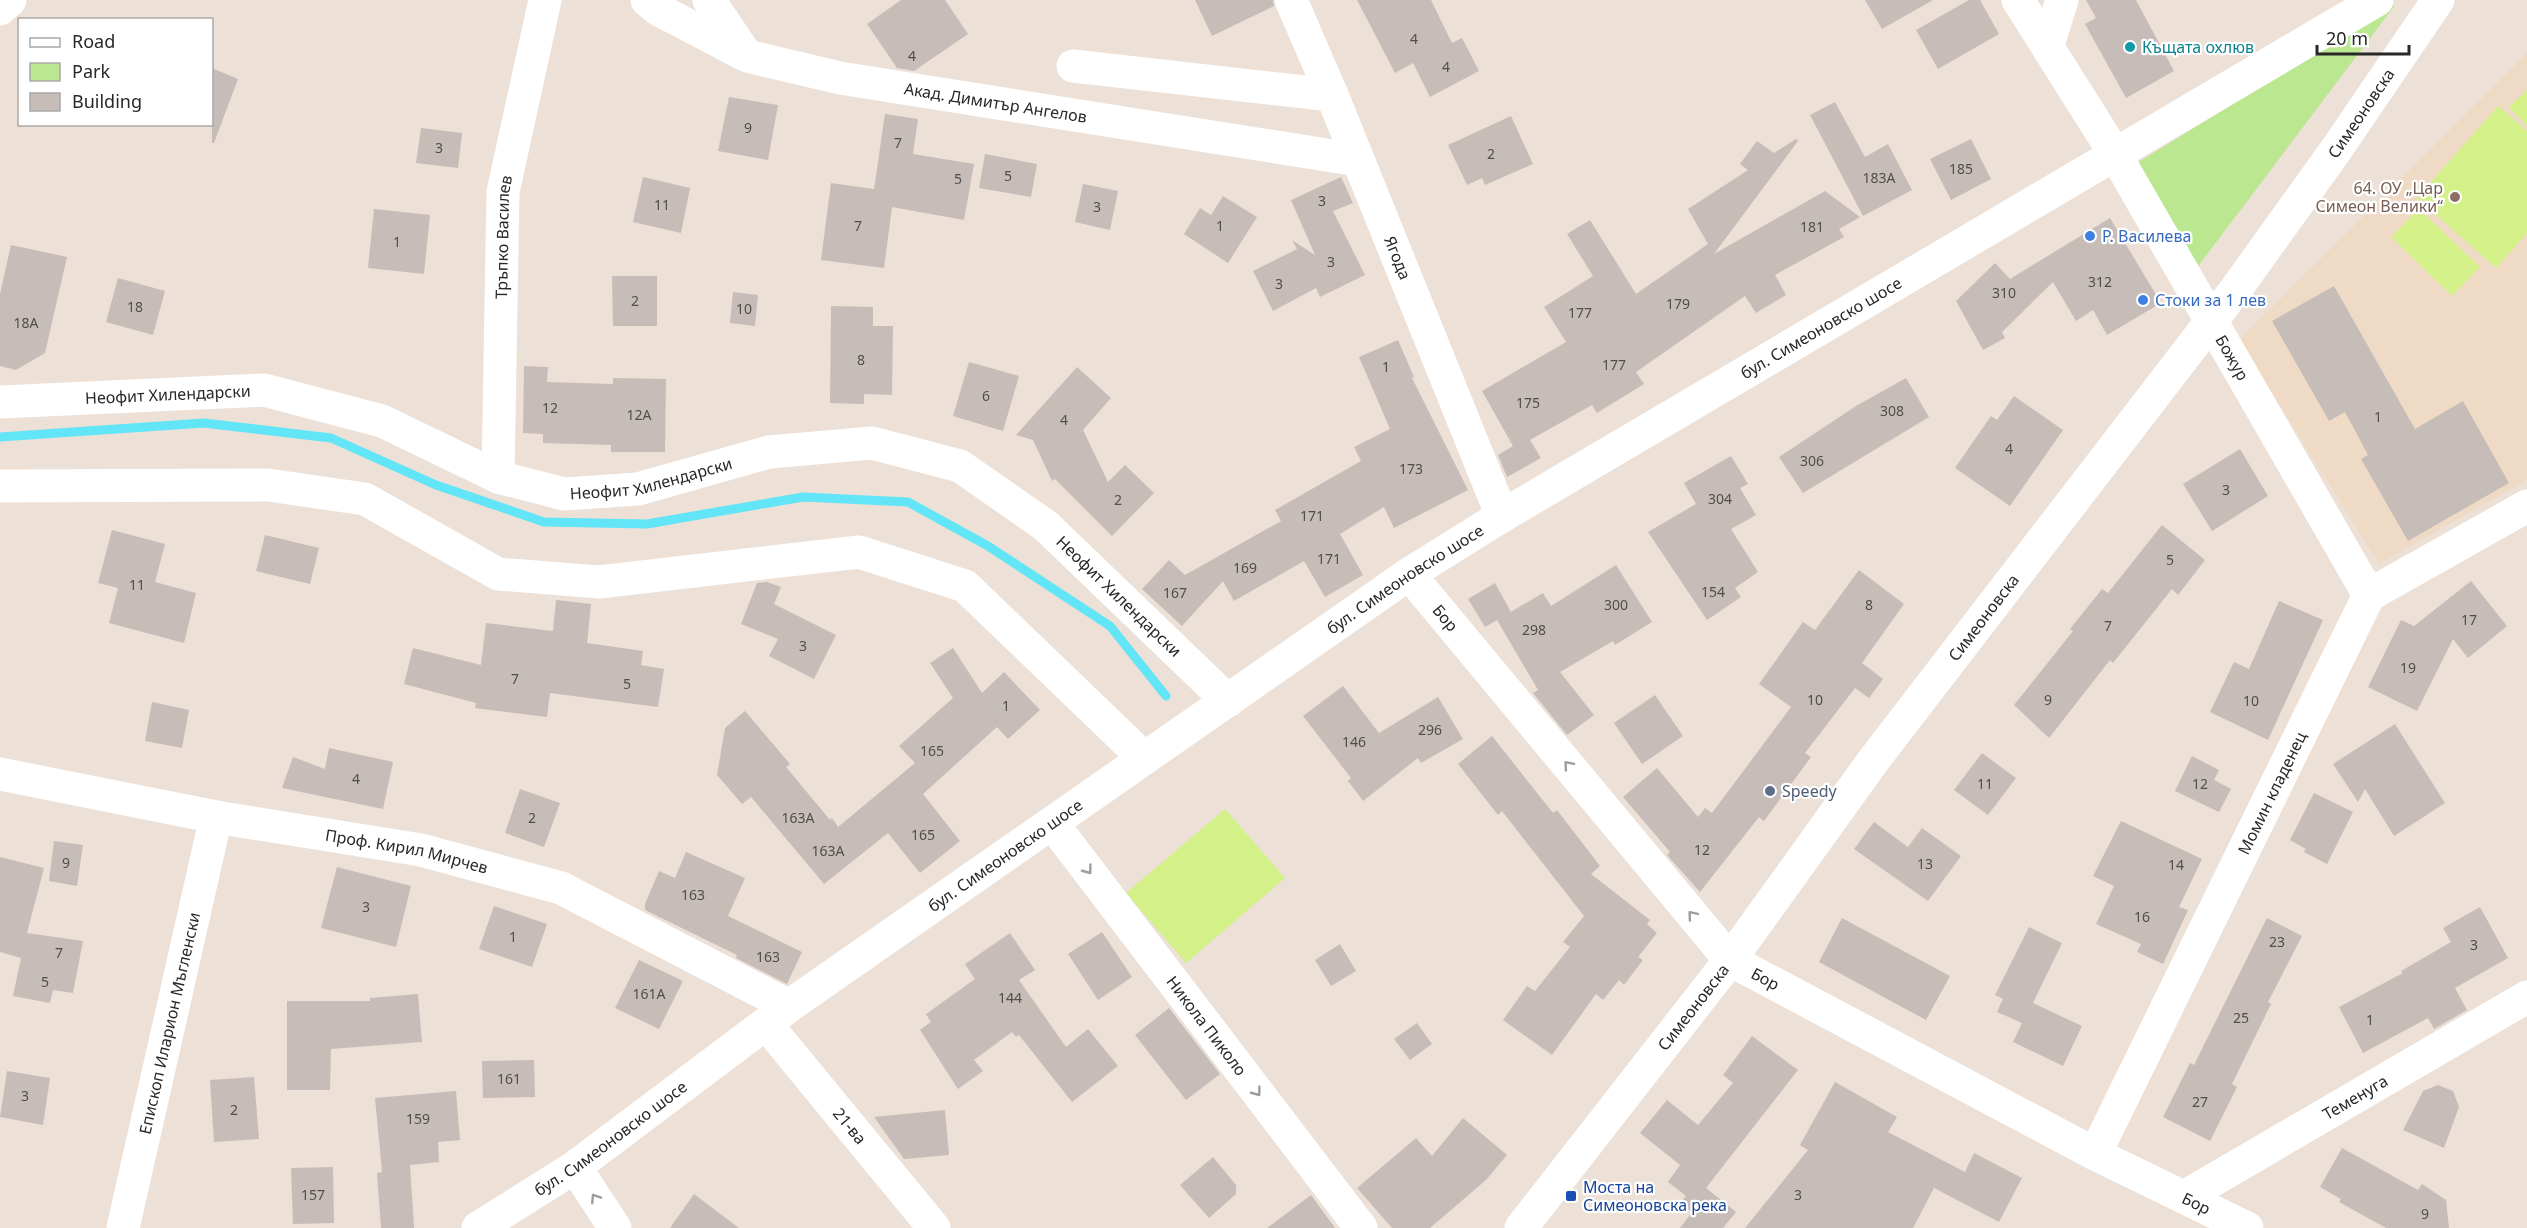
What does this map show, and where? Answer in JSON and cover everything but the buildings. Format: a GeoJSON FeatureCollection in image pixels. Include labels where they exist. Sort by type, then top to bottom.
{"type":"FeatureCollection","features":[{"type":"Feature","properties":{"kind":"street"},"geometry":{"type":"LineString","coordinates":[[0,9],[10,0]]}},
{"type":"Feature","properties":{"kind":"street","name":"Тръпко Василев"},"geometry":{"type":"LineString","coordinates":[[498,477],[503,192],[545,0]]}},
{"type":"Feature","properties":{"kind":"street","name":"Акад. Димитър Ангелов"},"geometry":{"type":"LineString","coordinates":[[647,0],[659,9],[747,56],[840,78],[1358,160]]}},
{"type":"Feature","properties":{"kind":"street"},"geometry":{"type":"LineString","coordinates":[[709,0],[747,56]]}},
{"type":"Feature","properties":{"kind":"street","name":"Ягода"},"geometry":{"type":"LineString","coordinates":[[1291,0],[1332,94],[1502,516]]}},
{"type":"Feature","properties":{"kind":"street","name":"Божур"},"geometry":{"type":"LineString","coordinates":[[2018,0],[2115,154],[2370,595]]}},
{"type":"Feature","properties":{"kind":"street"},"geometry":{"type":"LineString","coordinates":[[2048,45],[2062,0]]}},
{"type":"Feature","properties":{"kind":"street","name":"бул. Симеоновско шосе"},"geometry":{"type":"LineString","coordinates":[[478,1228],[575,1167],[777,1015],[1409,574],[1502,516],[2377,0]]}},
{"type":"Feature","properties":{"kind":"street","name":"Симеоновска"},"geometry":{"type":"LineString","coordinates":[[1521,1228],[1730,960],[1873,761],[2212,321],[2338,147],[2438,0]]}},
{"type":"Feature","properties":{"kind":"street"},"geometry":{"type":"LineString","coordinates":[[1073,66],[1332,94]]}},
{"type":"Feature","properties":{"kind":"street","name":"Неофит Хилендарски"},"geometry":{"type":"LineString","coordinates":[[0,402],[264,390],[382,421],[498,477],[564,494],[638,489],[769,452],[872,443],[960,466],[1046,526],[1228,700]]}},
{"type":"Feature","properties":{"kind":"street"},"geometry":{"type":"LineString","coordinates":[[0,486],[268,485],[365,500],[498,574],[599,582],[859,552],[965,586],[1144,758]]}},
{"type":"Feature","properties":{"kind":"street"},"geometry":{"type":"LineString","coordinates":[[2370,595],[2527,506]]}},
{"type":"Feature","properties":{"kind":"street","name":"Бор"},"geometry":{"type":"LineString","coordinates":[[1409,574],[1730,960],[2095,1154],[2247,1228]]}},
{"type":"Feature","properties":{"kind":"street","name":"Момин кладенец"},"geometry":{"type":"LineString","coordinates":[[2095,1154],[2370,595]]}},
{"type":"Feature","properties":{"kind":"street","name":"Проф. Кирил Мирчев"},"geometry":{"type":"LineString","coordinates":[[0,774],[216,817],[421,850],[561,888],[777,1015]]}},
{"type":"Feature","properties":{"kind":"street","name":"Епископ Иларион Мъгленски"},"geometry":{"type":"LineString","coordinates":[[123,1228],[216,817]]}},
{"type":"Feature","properties":{"kind":"street","name":"Никола Пиколо"},"geometry":{"type":"LineString","coordinates":[[1052,824],[1361,1228]]}},
{"type":"Feature","properties":{"kind":"street","name":"Теменуга"},"geometry":{"type":"LineString","coordinates":[[2184,1197],[2527,997]]}},
{"type":"Feature","properties":{"kind":"street","name":"21-ва"},"geometry":{"type":"LineString","coordinates":[[777,1015],[934,1228]]}},
{"type":"Feature","properties":{"kind":"street"},"geometry":{"type":"LineString","coordinates":[[575,1167],[615,1228]]}},
{"type":"Feature","properties":{"kind":"shaded area","name":"64. ОУ „Цар Симеон Велики“"},"geometry":{"type":"Polygon","coordinates":[[[2527,53],[2527,480],[2379,564],[2239,340],[2527,53]]]}},
{"type":"Feature","properties":{"kind":"green space"},"geometry":{"type":"Polygon","coordinates":[[[2395,5],[2196,269],[2132,166],[2395,5]]]}},
{"type":"Feature","properties":{"kind":"green space"},"geometry":{"type":"Polygon","coordinates":[[[2527,90],[2527,126],[2509,107],[2527,90]]]}},
{"type":"Feature","properties":{"kind":"green space"},"geometry":{"type":"Polygon","coordinates":[[[2498,106],[2527,131],[2527,233],[2496,268],[2417,198],[2498,106]]]}},
{"type":"Feature","properties":{"kind":"green space"},"geometry":{"type":"Polygon","coordinates":[[[2419,209],[2480,267],[2452,296],[2391,237],[2419,209]]]}},
{"type":"Feature","properties":{"kind":"green space"},"geometry":{"type":"Polygon","coordinates":[[[1225,809],[1285,878],[1186,963],[1126,893],[1225,809]]]}},
{"type":"Feature","properties":{"kind":"waterway"},"geometry":{"type":"LineString","coordinates":[[0,437],[204,423],[331,438],[436,485],[544,522],[647,524],[803,497],[908,502],[988,546],[1110,626],[1166,696]]}},
{"type":"Feature","properties":{"kind":"place","name":"Къщата охлюв"},"geometry":{"type":"Point","coordinates":[2130,47]}},
{"type":"Feature","properties":{"kind":"place","name":"64. ОУ „Цар Симеон Велики“"},"geometry":{"type":"Point","coordinates":[2455,197]}},
{"type":"Feature","properties":{"kind":"place","name":"Р. Василева"},"geometry":{"type":"Point","coordinates":[2090,236]}},
{"type":"Feature","properties":{"kind":"place","name":"Стоки за 1 лев"},"geometry":{"type":"Point","coordinates":[2143,300]}},
{"type":"Feature","properties":{"kind":"place","name":"Speedy"},"geometry":{"type":"Point","coordinates":[1770,791]}},
{"type":"Feature","properties":{"kind":"place","name":"Моста на Симеоновска река"},"geometry":{"type":"Point","coordinates":[1571,1196]}}]}
